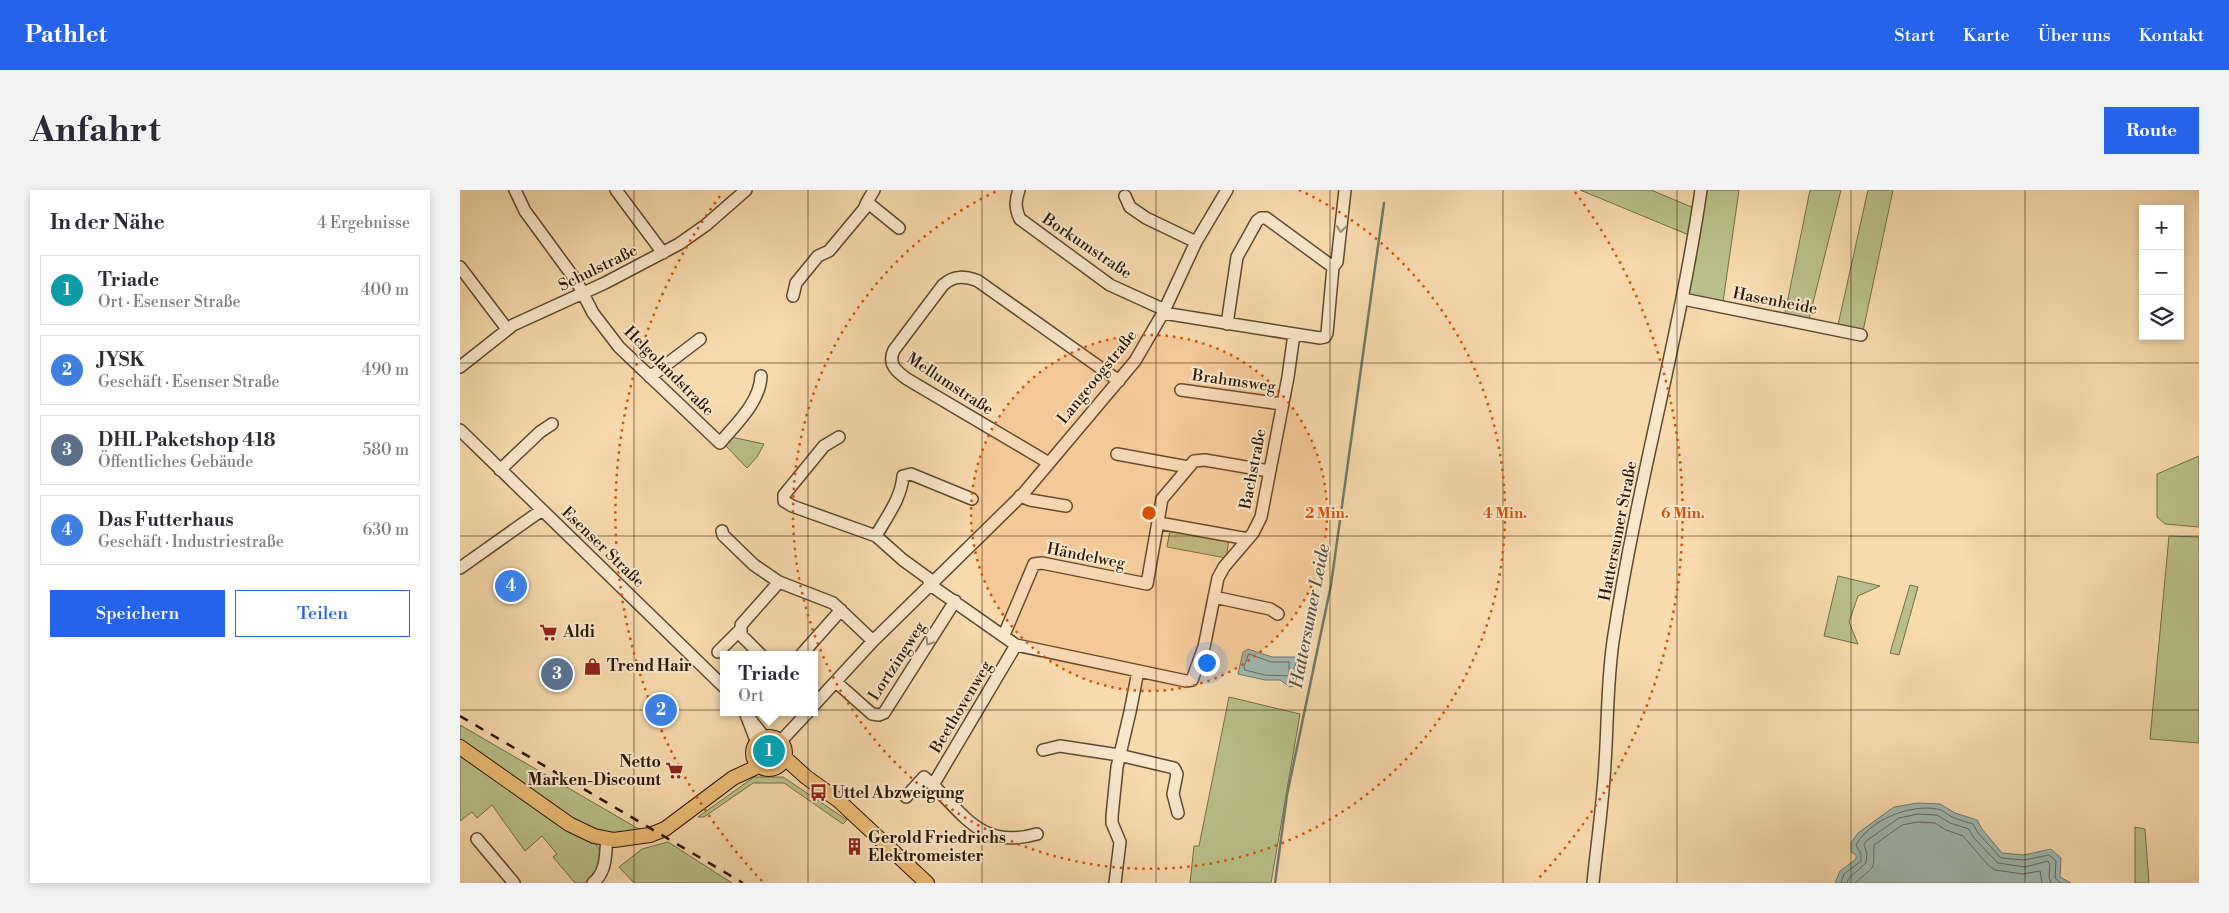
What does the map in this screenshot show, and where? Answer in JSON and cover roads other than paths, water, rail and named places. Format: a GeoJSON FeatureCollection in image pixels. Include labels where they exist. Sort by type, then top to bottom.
{"type":"FeatureCollection","features":[{"type":"Feature","properties":{"kind":"main road"},"geometry":{"type":"LineString","coordinates":[[776,739],[780,742],[785,751],[781,761],[769,769],[756,761],[753,752],[761,740],[776,739]]}},
{"type":"Feature","properties":{"kind":"main road"},"geometry":{"type":"LineString","coordinates":[[460,747],[569,824],[607,839],[638,838],[665,829],[756,761]]}},
{"type":"Feature","properties":{"kind":"main road"},"geometry":{"type":"LineString","coordinates":[[781,761],[838,800],[926,883]]}},
{"type":"Feature","properties":{"kind":"street","name":"Helgolandstraße"},"geometry":{"type":"LineString","coordinates":[[515,190],[525,211],[577,282],[593,312],[619,347],[720,443],[756,398],[761,388],[761,376]]}},
{"type":"Feature","properties":{"kind":"street"},"geometry":{"type":"LineString","coordinates":[[616,190],[663,253]]}},
{"type":"Feature","properties":{"kind":"street","name":"Schulstraße"},"geometry":{"type":"LineString","coordinates":[[460,368],[508,328],[582,294],[663,253],[706,225],[746,190]]}},
{"type":"Feature","properties":{"kind":"street"},"geometry":{"type":"LineString","coordinates":[[793,296],[796,283],[818,256],[829,251],[864,209],[874,190]]}},
{"type":"Feature","properties":{"kind":"street","name":"Borkumstraße"},"geometry":{"type":"LineString","coordinates":[[1019,190],[1015,204],[1020,219],[1110,285],[1164,312]]}},
{"type":"Feature","properties":{"kind":"street","name":"Langeoogstraße"},"geometry":{"type":"LineString","coordinates":[[818,701],[873,641],[1020,496],[1119,380],[1144,348],[1164,312],[1196,242],[1227,190]]}},
{"type":"Feature","properties":{"kind":"street"},"geometry":{"type":"LineString","coordinates":[[1164,312],[1227,324],[1320,338],[1325,337],[1327,333],[1333,268],[1337,262],[1345,190]]}},
{"type":"Feature","properties":{"kind":"street","name":"Hattersumer Straße"},"geometry":{"type":"LineString","coordinates":[[1593,883],[1605,763],[1610,665],[1614,635],[1628,556],[1683,299],[1701,190]]}},
{"type":"Feature","properties":{"kind":"street"},"geometry":{"type":"LineString","coordinates":[[1125,196],[1130,207],[1146,218],[1196,242]]}},
{"type":"Feature","properties":{"kind":"street"},"geometry":{"type":"LineString","coordinates":[[867,202],[899,228]]}},
{"type":"Feature","properties":{"kind":"street"},"geometry":{"type":"LineString","coordinates":[[1227,324],[1237,257],[1257,221],[1261,218],[1266,218],[1333,268]]}},
{"type":"Feature","properties":{"kind":"street"},"geometry":{"type":"LineString","coordinates":[[460,267],[508,328]]}},
{"type":"Feature","properties":{"kind":"street","name":"Mellumstraße"},"geometry":{"type":"LineString","coordinates":[[1049,463],[907,379],[893,367],[892,358],[894,350],[943,285],[949,280],[957,278],[967,277],[978,281],[1119,380]]}},
{"type":"Feature","properties":{"kind":"street","name":"Hasenheide"},"geometry":{"type":"LineString","coordinates":[[1683,299],[1861,335]]}},
{"type":"Feature","properties":{"kind":"street","name":"Bachstraße"},"geometry":{"type":"LineString","coordinates":[[931,583],[1016,645],[1186,681],[1192,680],[1204,647],[1218,578],[1224,567],[1248,539],[1261,517],[1294,334]]}},
{"type":"Feature","properties":{"kind":"street"},"geometry":{"type":"LineString","coordinates":[[650,377],[700,340]]}},
{"type":"Feature","properties":{"kind":"street","name":"Brahmsweg"},"geometry":{"type":"LineString","coordinates":[[1181,390],[1282,404]]}},
{"type":"Feature","properties":{"kind":"street"},"geometry":{"type":"LineString","coordinates":[[500,470],[540,432],[552,424]]}},
{"type":"Feature","properties":{"kind":"street","name":"Esenser Straße"},"geometry":{"type":"LineString","coordinates":[[460,430],[720,683]]}},
{"type":"Feature","properties":{"kind":"street"},"geometry":{"type":"LineString","coordinates":[[839,437],[824,446],[784,495],[784,501],[792,506],[876,536],[931,583]]}},
{"type":"Feature","properties":{"kind":"street"},"geometry":{"type":"LineString","coordinates":[[1117,454],[1188,467],[1198,459],[1268,471]]}},
{"type":"Feature","properties":{"kind":"street","name":"Händelweg"},"geometry":{"type":"LineString","coordinates":[[1004,635],[1034,564],[1042,563],[1147,584],[1162,499],[1188,467]]}},
{"type":"Feature","properties":{"kind":"street"},"geometry":{"type":"LineString","coordinates":[[876,536],[898,500],[902,489],[903,476],[911,474],[972,498]]}},
{"type":"Feature","properties":{"kind":"street"},"geometry":{"type":"LineString","coordinates":[[1020,496],[1030,500],[1066,506]]}},
{"type":"Feature","properties":{"kind":"street"},"geometry":{"type":"LineString","coordinates":[[460,568],[542,510]]}},
{"type":"Feature","properties":{"kind":"street"},"geometry":{"type":"LineString","coordinates":[[1159,523],[1248,539]]}},
{"type":"Feature","properties":{"kind":"street"},"geometry":{"type":"LineString","coordinates":[[722,530],[723,535],[754,565],[779,582],[833,603],[873,641]]}},
{"type":"Feature","properties":{"kind":"street"},"geometry":{"type":"LineString","coordinates":[[718,652],[740,630],[741,625],[779,582]]}},
{"type":"Feature","properties":{"kind":"street"},"geometry":{"type":"LineString","coordinates":[[1214,597],[1270,609],[1278,614]]}},
{"type":"Feature","properties":{"kind":"street","name":"Lortzingweg"},"geometry":{"type":"LineString","coordinates":[[836,682],[872,714],[879,715],[884,713],[955,601]]}},
{"type":"Feature","properties":{"kind":"street"},"geometry":{"type":"LineString","coordinates":[[805,651],[841,610]]}},
{"type":"Feature","properties":{"kind":"street"},"geometry":{"type":"LineString","coordinates":[[740,630],[741,634],[758,651]]}},
{"type":"Feature","properties":{"kind":"street","name":"Beethovenweg"},"geometry":{"type":"LineString","coordinates":[[933,786],[1016,645]]}},
{"type":"Feature","properties":{"kind":"street"},"geometry":{"type":"LineString","coordinates":[[1115,883],[1120,842],[1112,823],[1112,816],[1119,755],[1138,671]]}},
{"type":"Feature","properties":{"kind":"street"},"geometry":{"type":"LineString","coordinates":[[747,716],[761,740]]}},
{"type":"Feature","properties":{"kind":"street"},"geometry":{"type":"LineString","coordinates":[[780,742],[804,716]]}},
{"type":"Feature","properties":{"kind":"street"},"geometry":{"type":"LineString","coordinates":[[1043,750],[1060,746],[1119,755],[1174,768],[1177,774],[1173,794],[1178,813]]}},
{"type":"Feature","properties":{"kind":"street"},"geometry":{"type":"LineString","coordinates":[[906,797],[924,777],[982,833],[1018,840],[1037,834]]}},
{"type":"Feature","properties":{"kind":"street"},"geometry":{"type":"LineString","coordinates":[[477,839],[514,883]]}},
{"type":"Feature","properties":{"kind":"street"},"geometry":{"type":"LineString","coordinates":[[593,883],[599,878],[604,868],[607,839]]}},
{"type":"Feature","properties":{"kind":"water"},"geometry":{"type":"Polygon","coordinates":[[[1248,649],[1272,657],[1295,657],[1297,661],[1294,668],[1294,686],[1290,687],[1280,680],[1265,680],[1238,674],[1243,652],[1248,649]]]}},
{"type":"Feature","properties":{"kind":"water"},"geometry":{"type":"Polygon","coordinates":[[[1918,803],[1940,804],[1955,813],[1977,820],[2002,853],[2024,855],[2051,849],[2061,858],[2060,877],[2071,883],[1835,883],[1840,871],[1856,859],[1856,855],[1851,852],[1851,843],[1858,833],[1894,807],[1918,803]]]}},
{"type":"Feature","properties":{"kind":"waterway","name":"Hattersumer Leide"},"geometry":{"type":"LineString","coordinates":[[1275,883],[1287,795],[1331,585],[1384,203]]}},
{"type":"Feature","properties":{"kind":"railway"},"geometry":{"type":"LineString","coordinates":[[460,716],[743,883]]}},
{"type":"Feature","properties":{"kind":"place","name":"Das Futterhaus"},"geometry":{"type":"Point","coordinates":[511,586]}},
{"type":"Feature","properties":{"kind":"place","name":"Aldi"},"geometry":{"type":"Point","coordinates":[549,632]}},
{"type":"Feature","properties":{"kind":"place","name":"Trend Hair"},"geometry":{"type":"Point","coordinates":[593,666]}},
{"type":"Feature","properties":{"kind":"place","name":"DHL Paketshop 418"},"geometry":{"type":"Point","coordinates":[557,674]}},
{"type":"Feature","properties":{"kind":"place","name":"JYSK"},"geometry":{"type":"Point","coordinates":[661,710]}},
{"type":"Feature","properties":{"kind":"place","name":"Triade"},"geometry":{"type":"Point","coordinates":[769,751]}},
{"type":"Feature","properties":{"kind":"place","name":"Netto Marken-Discount"},"geometry":{"type":"Point","coordinates":[675,771]}},
{"type":"Feature","properties":{"kind":"place","name":"Uttel Abzweigung"},"geometry":{"type":"Point","coordinates":[818,793]}},
{"type":"Feature","properties":{"kind":"place","name":"Gerold Friedrichs Elektromeister"},"geometry":{"type":"Point","coordinates":[854,847]}}]}
